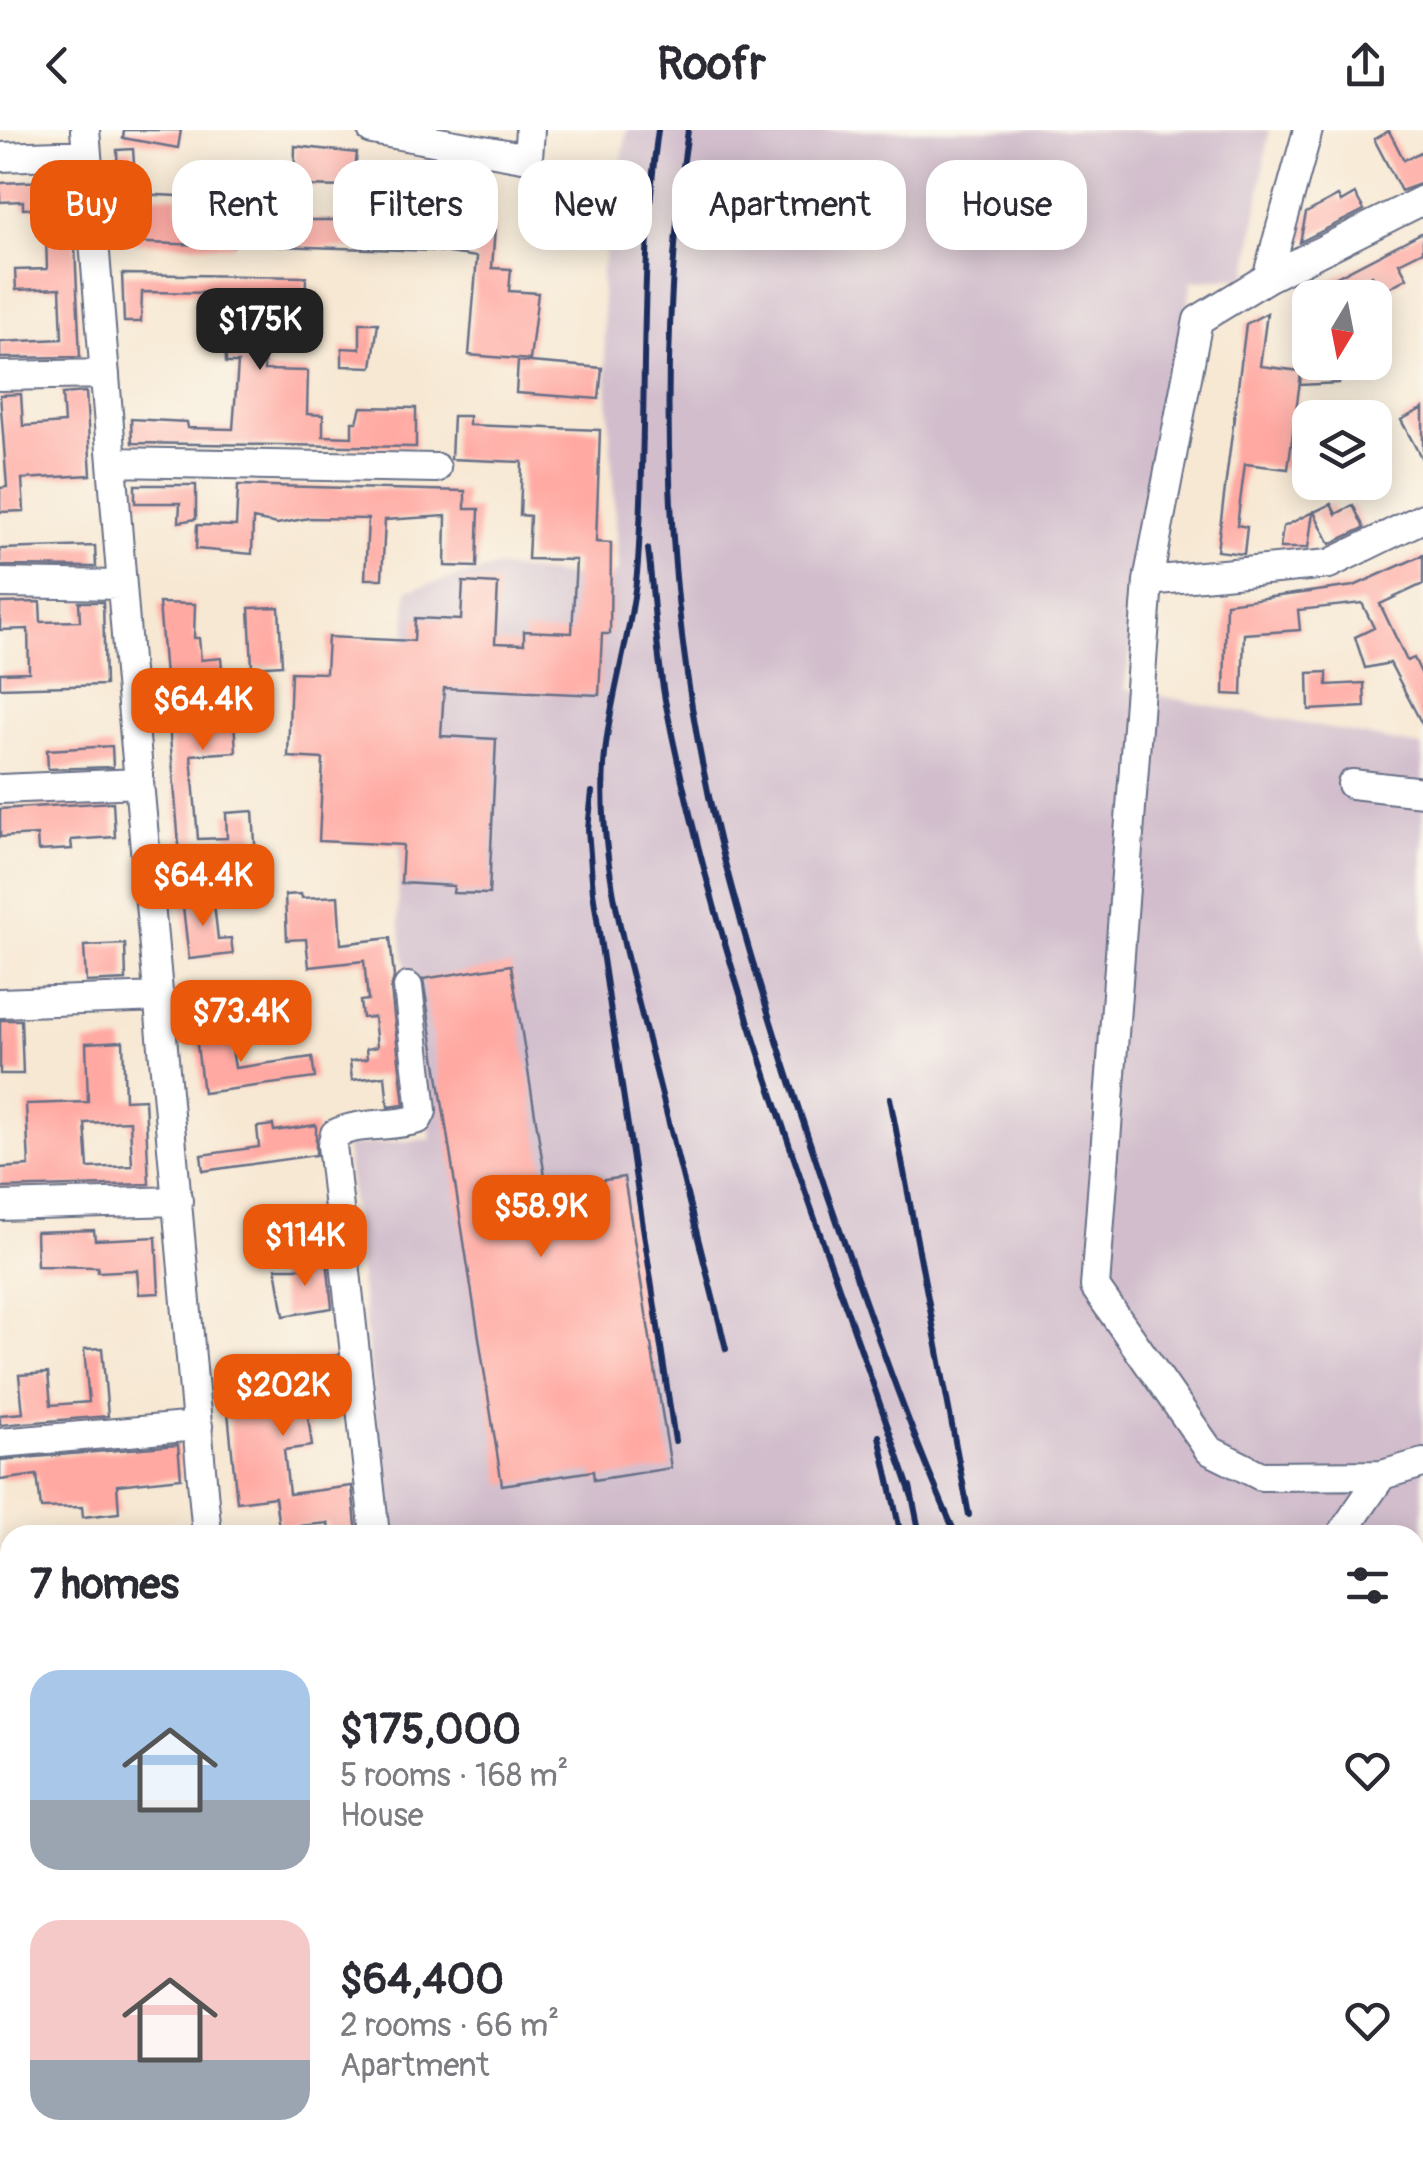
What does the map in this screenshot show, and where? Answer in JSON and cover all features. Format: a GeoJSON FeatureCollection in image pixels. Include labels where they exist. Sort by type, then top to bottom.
{"type":"FeatureCollection","features":[{"type":"Feature","properties":{"kind":"street"},"geometry":{"type":"LineString","coordinates":[[372,130],[528,158],[530,130]]}},
{"type":"Feature","properties":{"kind":"street"},"geometry":{"type":"LineString","coordinates":[[1267,278],[1308,130]]}},
{"type":"Feature","properties":{"kind":"street"},"geometry":{"type":"LineString","coordinates":[[0,157],[86,142],[139,782],[207,1525]]}},
{"type":"Feature","properties":{"kind":"street"},"geometry":{"type":"LineString","coordinates":[[1423,200],[1267,278],[1198,320],[1148,582],[1095,1287],[1210,1450],[1261,1476],[1382,1475],[1423,1463]]}},
{"type":"Feature","properties":{"kind":"street"},"geometry":{"type":"LineString","coordinates":[[0,376],[105,374]]}},
{"type":"Feature","properties":{"kind":"street"},"geometry":{"type":"LineString","coordinates":[[112,462],[436,468]]}},
{"type":"Feature","properties":{"kind":"street"},"geometry":{"type":"LineString","coordinates":[[1148,582],[1329,564],[1423,518]]}},
{"type":"Feature","properties":{"kind":"street"},"geometry":{"type":"LineString","coordinates":[[0,584],[122,584]]}},
{"type":"Feature","properties":{"kind":"street"},"geometry":{"type":"LineString","coordinates":[[0,789],[139,782]]}},
{"type":"Feature","properties":{"kind":"street"},"geometry":{"type":"LineString","coordinates":[[1352,784],[1423,792]]}},
{"type":"Feature","properties":{"kind":"street"},"geometry":{"type":"LineString","coordinates":[[374,1525],[332,1145],[335,1134],[347,1128],[402,1124],[418,1119],[422,1111],[408,986]]}},
{"type":"Feature","properties":{"kind":"street"},"geometry":{"type":"LineString","coordinates":[[0,1003],[160,997]]}},
{"type":"Feature","properties":{"kind":"street"},"geometry":{"type":"LineString","coordinates":[[0,1206],[178,1201]]}},
{"type":"Feature","properties":{"kind":"street"},"geometry":{"type":"LineString","coordinates":[[0,1442],[198,1426]]}},
{"type":"Feature","properties":{"kind":"street"},"geometry":{"type":"LineString","coordinates":[[1349,1525],[1382,1475]]}},
{"type":"Feature","properties":{"kind":"shaded area"},"geometry":{"type":"Polygon","coordinates":[[[627,130],[1269,130],[1247,277],[1192,281],[1124,689],[1423,747],[1423,1525],[789,1525],[788,1521],[763,1525],[387,1525],[346,1146],[431,1139],[398,915],[407,590],[497,567],[609,581],[618,570],[601,276],[606,250],[652,250],[652,160],[622,160],[627,130]]]}},
{"type":"Feature","properties":{"kind":"building"},"geometry":{"type":"Polygon","coordinates":[[[124,130],[181,130],[178,148],[123,138],[124,130]]]}},
{"type":"Feature","properties":{"kind":"building"},"geometry":{"type":"Polygon","coordinates":[[[1389,131],[1404,160],[1423,151],[1423,183],[1401,191],[1374,139],[1389,131]]]}},
{"type":"Feature","properties":{"kind":"building"},"geometry":{"type":"Polygon","coordinates":[[[295,146],[357,153],[356,160],[333,160],[333,187],[313,186],[313,160],[295,160],[295,146]]]}},
{"type":"Feature","properties":{"kind":"building"},"geometry":{"type":"Polygon","coordinates":[[[133,149],[134,160],[117,160],[117,150],[133,149]]]}},
{"type":"Feature","properties":{"kind":"building"},"geometry":{"type":"Polygon","coordinates":[[[30,182],[30,209],[23,209],[23,201],[0,202],[0,183],[30,182]]]}},
{"type":"Feature","properties":{"kind":"building"},"geometry":{"type":"Polygon","coordinates":[[[1355,194],[1364,210],[1300,242],[1306,213],[1338,196],[1341,202],[1355,194]]]}},
{"type":"Feature","properties":{"kind":"building"},"geometry":{"type":"Polygon","coordinates":[[[152,195],[172,196],[172,244],[152,243],[152,195]]]}},
{"type":"Feature","properties":{"kind":"building"},"geometry":{"type":"Polygon","coordinates":[[[313,220],[333,220],[333,248],[313,247],[313,220]]]}},
{"type":"Feature","properties":{"kind":"building"},"geometry":{"type":"Polygon","coordinates":[[[1423,232],[1423,251],[1399,263],[1407,278],[1392,286],[1392,280],[1375,280],[1372,275],[1362,280],[1331,280],[1423,232]]]}},
{"type":"Feature","properties":{"kind":"building"},"geometry":{"type":"Polygon","coordinates":[[[46,250],[75,250],[80,357],[0,358],[0,342],[62,339],[60,288],[16,290],[15,270],[47,269],[46,250]]]}},
{"type":"Feature","properties":{"kind":"building"},"geometry":{"type":"Polygon","coordinates":[[[403,250],[493,250],[492,268],[511,269],[509,291],[538,293],[530,360],[469,355],[477,257],[403,250]]]}},
{"type":"Feature","properties":{"kind":"building"},"geometry":{"type":"Polygon","coordinates":[[[122,274],[306,277],[305,307],[265,306],[264,370],[308,371],[307,414],[323,415],[323,436],[352,437],[352,422],[357,422],[361,407],[416,408],[416,447],[132,443],[131,419],[187,422],[188,428],[233,429],[238,363],[226,363],[224,293],[142,292],[141,322],[124,322],[122,274]]]}},
{"type":"Feature","properties":{"kind":"building"},"geometry":{"type":"Polygon","coordinates":[[[1267,313],[1260,366],[1292,370],[1292,380],[1300,380],[1297,400],[1292,400],[1288,469],[1245,464],[1237,525],[1247,527],[1244,554],[1217,551],[1246,324],[1267,313]]]}},
{"type":"Feature","properties":{"kind":"building"},"geometry":{"type":"Polygon","coordinates":[[[360,323],[378,323],[372,367],[342,366],[342,348],[360,349],[360,323]]]}},
{"type":"Feature","properties":{"kind":"building"},"geometry":{"type":"Polygon","coordinates":[[[518,361],[602,368],[599,399],[516,393],[518,361]]]}},
{"type":"Feature","properties":{"kind":"building"},"geometry":{"type":"Polygon","coordinates":[[[1300,380],[1339,380],[1339,383],[1300,385],[1300,380]]]}},
{"type":"Feature","properties":{"kind":"building"},"geometry":{"type":"Polygon","coordinates":[[[86,392],[91,475],[22,479],[24,511],[0,512],[0,488],[7,487],[0,395],[21,394],[23,426],[64,423],[62,394],[86,392]]]}},
{"type":"Feature","properties":{"kind":"building"},"geometry":{"type":"Polygon","coordinates":[[[1423,408],[1423,461],[1401,420],[1423,408]]]}},
{"type":"Feature","properties":{"kind":"building"},"geometry":{"type":"Polygon","coordinates":[[[453,416],[469,416],[469,425],[600,430],[596,542],[611,543],[610,634],[602,634],[599,695],[444,688],[441,736],[496,739],[489,894],[453,893],[454,886],[401,883],[403,845],[319,841],[323,759],[288,757],[291,672],[326,673],[328,637],[414,641],[415,618],[461,620],[463,582],[498,584],[495,643],[524,644],[524,631],[572,633],[576,560],[528,559],[530,516],[520,515],[522,462],[451,459],[453,416]]]}},
{"type":"Feature","properties":{"kind":"building"},"geometry":{"type":"Polygon","coordinates":[[[135,485],[196,485],[196,519],[179,522],[180,503],[135,503],[135,485]]]}},
{"type":"Feature","properties":{"kind":"building"},"geometry":{"type":"Polygon","coordinates":[[[238,485],[465,491],[465,509],[479,509],[477,567],[445,566],[446,516],[385,520],[382,579],[365,579],[368,519],[309,518],[277,524],[253,519],[252,554],[196,549],[197,525],[236,526],[238,485]]]}},
{"type":"Feature","properties":{"kind":"building"},"geometry":{"type":"Polygon","coordinates":[[[1331,504],[1336,514],[1353,505],[1364,528],[1330,544],[1314,512],[1331,504]]]}},
{"type":"Feature","properties":{"kind":"building"},"geometry":{"type":"Polygon","coordinates":[[[1313,512],[1308,548],[1280,548],[1283,527],[1313,512]]]}},
{"type":"Feature","properties":{"kind":"building"},"geometry":{"type":"Polygon","coordinates":[[[95,546],[96,567],[0,566],[0,549],[95,546]]]}},
{"type":"Feature","properties":{"kind":"building"},"geometry":{"type":"Polygon","coordinates":[[[1423,555],[1423,584],[1380,604],[1407,661],[1414,658],[1423,677],[1423,726],[1390,663],[1365,668],[1355,637],[1374,628],[1362,603],[1298,610],[1300,630],[1244,634],[1242,695],[1224,694],[1226,603],[1354,586],[1423,555]]]}},
{"type":"Feature","properties":{"kind":"building"},"geometry":{"type":"Polygon","coordinates":[[[40,602],[41,622],[80,621],[79,602],[103,602],[105,685],[0,688],[0,673],[29,672],[28,629],[0,630],[0,603],[40,602]]]}},
{"type":"Feature","properties":{"kind":"building"},"geometry":{"type":"Polygon","coordinates":[[[159,603],[195,604],[194,638],[199,638],[201,660],[221,658],[223,680],[182,683],[184,723],[234,720],[236,752],[191,755],[198,839],[227,838],[226,813],[253,811],[256,858],[267,857],[269,898],[238,899],[236,854],[180,857],[159,603]]]}},
{"type":"Feature","properties":{"kind":"building"},"geometry":{"type":"Polygon","coordinates":[[[279,607],[282,665],[252,667],[249,608],[279,607]]]}},
{"type":"Feature","properties":{"kind":"building"},"geometry":{"type":"Polygon","coordinates":[[[1327,672],[1327,685],[1364,683],[1365,707],[1309,710],[1308,673],[1327,672]]]}},
{"type":"Feature","properties":{"kind":"building"},"geometry":{"type":"Polygon","coordinates":[[[112,746],[113,767],[48,769],[47,750],[112,746]]]}},
{"type":"Feature","properties":{"kind":"building"},"geometry":{"type":"Polygon","coordinates":[[[113,802],[115,837],[71,840],[72,849],[38,851],[37,835],[0,837],[0,809],[113,802]]]}},
{"type":"Feature","properties":{"kind":"building"},"geometry":{"type":"Polygon","coordinates":[[[301,894],[302,898],[338,896],[341,944],[390,938],[394,977],[391,989],[404,1105],[388,1107],[385,1076],[352,1080],[350,1061],[367,1059],[366,1049],[377,1047],[374,1017],[362,1018],[360,1001],[368,1000],[364,961],[309,967],[306,939],[287,940],[285,895],[301,894]]]}},
{"type":"Feature","properties":{"kind":"building"},"geometry":{"type":"Polygon","coordinates":[[[213,895],[218,939],[231,938],[233,954],[189,959],[182,898],[213,895]]]}},
{"type":"Feature","properties":{"kind":"building"},"geometry":{"type":"Polygon","coordinates":[[[125,944],[126,980],[86,982],[84,946],[125,944]]]}},
{"type":"Feature","properties":{"kind":"building"},"geometry":{"type":"Polygon","coordinates":[[[511,965],[547,1189],[624,1177],[671,1468],[594,1480],[593,1471],[502,1485],[423,979],[511,965]]]}},
{"type":"Feature","properties":{"kind":"building"},"geometry":{"type":"Polygon","coordinates":[[[0,1020],[21,1020],[23,1074],[0,1074],[0,1020]]]}},
{"type":"Feature","properties":{"kind":"building"},"geometry":{"type":"Polygon","coordinates":[[[228,1024],[235,1068],[312,1057],[315,1078],[203,1093],[195,1029],[228,1024]]]}},
{"type":"Feature","properties":{"kind":"building"},"geometry":{"type":"Polygon","coordinates":[[[123,1041],[125,1100],[145,1099],[149,1184],[0,1188],[0,1168],[29,1166],[26,1104],[88,1102],[86,1043],[123,1041]],[[130,1121],[85,1123],[88,1168],[132,1166],[130,1121]]]}},
{"type":"Feature","properties":{"kind":"building"},"geometry":{"type":"Polygon","coordinates":[[[273,1125],[274,1131],[316,1125],[316,1155],[203,1171],[201,1155],[259,1147],[257,1127],[273,1125]]]}},
{"type":"Feature","properties":{"kind":"building"},"geometry":{"type":"Polygon","coordinates":[[[94,1230],[95,1240],[156,1237],[159,1293],[139,1294],[137,1270],[98,1272],[98,1267],[37,1266],[36,1232],[94,1230]]]}},
{"type":"Feature","properties":{"kind":"building"},"geometry":{"type":"Polygon","coordinates":[[[327,1260],[332,1308],[284,1316],[276,1268],[314,1268],[313,1262],[327,1260]]]}},
{"type":"Feature","properties":{"kind":"building"},"geometry":{"type":"Polygon","coordinates":[[[102,1348],[108,1416],[0,1425],[0,1415],[23,1413],[19,1375],[48,1373],[51,1405],[89,1402],[84,1349],[102,1348]]]}},
{"type":"Feature","properties":{"kind":"building"},"geometry":{"type":"Polygon","coordinates":[[[338,1355],[342,1396],[306,1401],[312,1446],[284,1450],[289,1494],[352,1486],[356,1525],[279,1525],[275,1497],[237,1502],[224,1372],[338,1355]]]}},
{"type":"Feature","properties":{"kind":"building"},"geometry":{"type":"Polygon","coordinates":[[[178,1445],[181,1478],[117,1485],[119,1513],[83,1517],[82,1507],[41,1508],[37,1475],[0,1480],[0,1460],[178,1445]]]}},
{"type":"Feature","properties":{"kind":"railway"},"geometry":{"type":"LineString","coordinates":[[658,130],[648,238],[638,562],[607,739],[604,812],[612,883],[626,953],[726,1349]]}},
{"type":"Feature","properties":{"kind":"railway"},"geometry":{"type":"LineString","coordinates":[[688,130],[671,306],[670,488],[686,669],[701,757],[744,932],[798,1108],[889,1367],[952,1525]]}},
{"type":"Feature","properties":{"kind":"railway"},"geometry":{"type":"LineString","coordinates":[[648,549],[665,700],[714,904],[776,1104],[913,1500]]}},
{"type":"Feature","properties":{"kind":"railway"},"geometry":{"type":"LineString","coordinates":[[592,792],[588,829],[593,892],[675,1441]]}},
{"type":"Feature","properties":{"kind":"railway"},"geometry":{"type":"LineString","coordinates":[[890,1098],[969,1515]]}},
{"type":"Feature","properties":{"kind":"railway"},"geometry":{"type":"LineString","coordinates":[[879,1436],[899,1525]]}},
{"type":"Feature","properties":{"kind":"railway"},"geometry":{"type":"LineString","coordinates":[[910,1486],[918,1525]]}}]}
